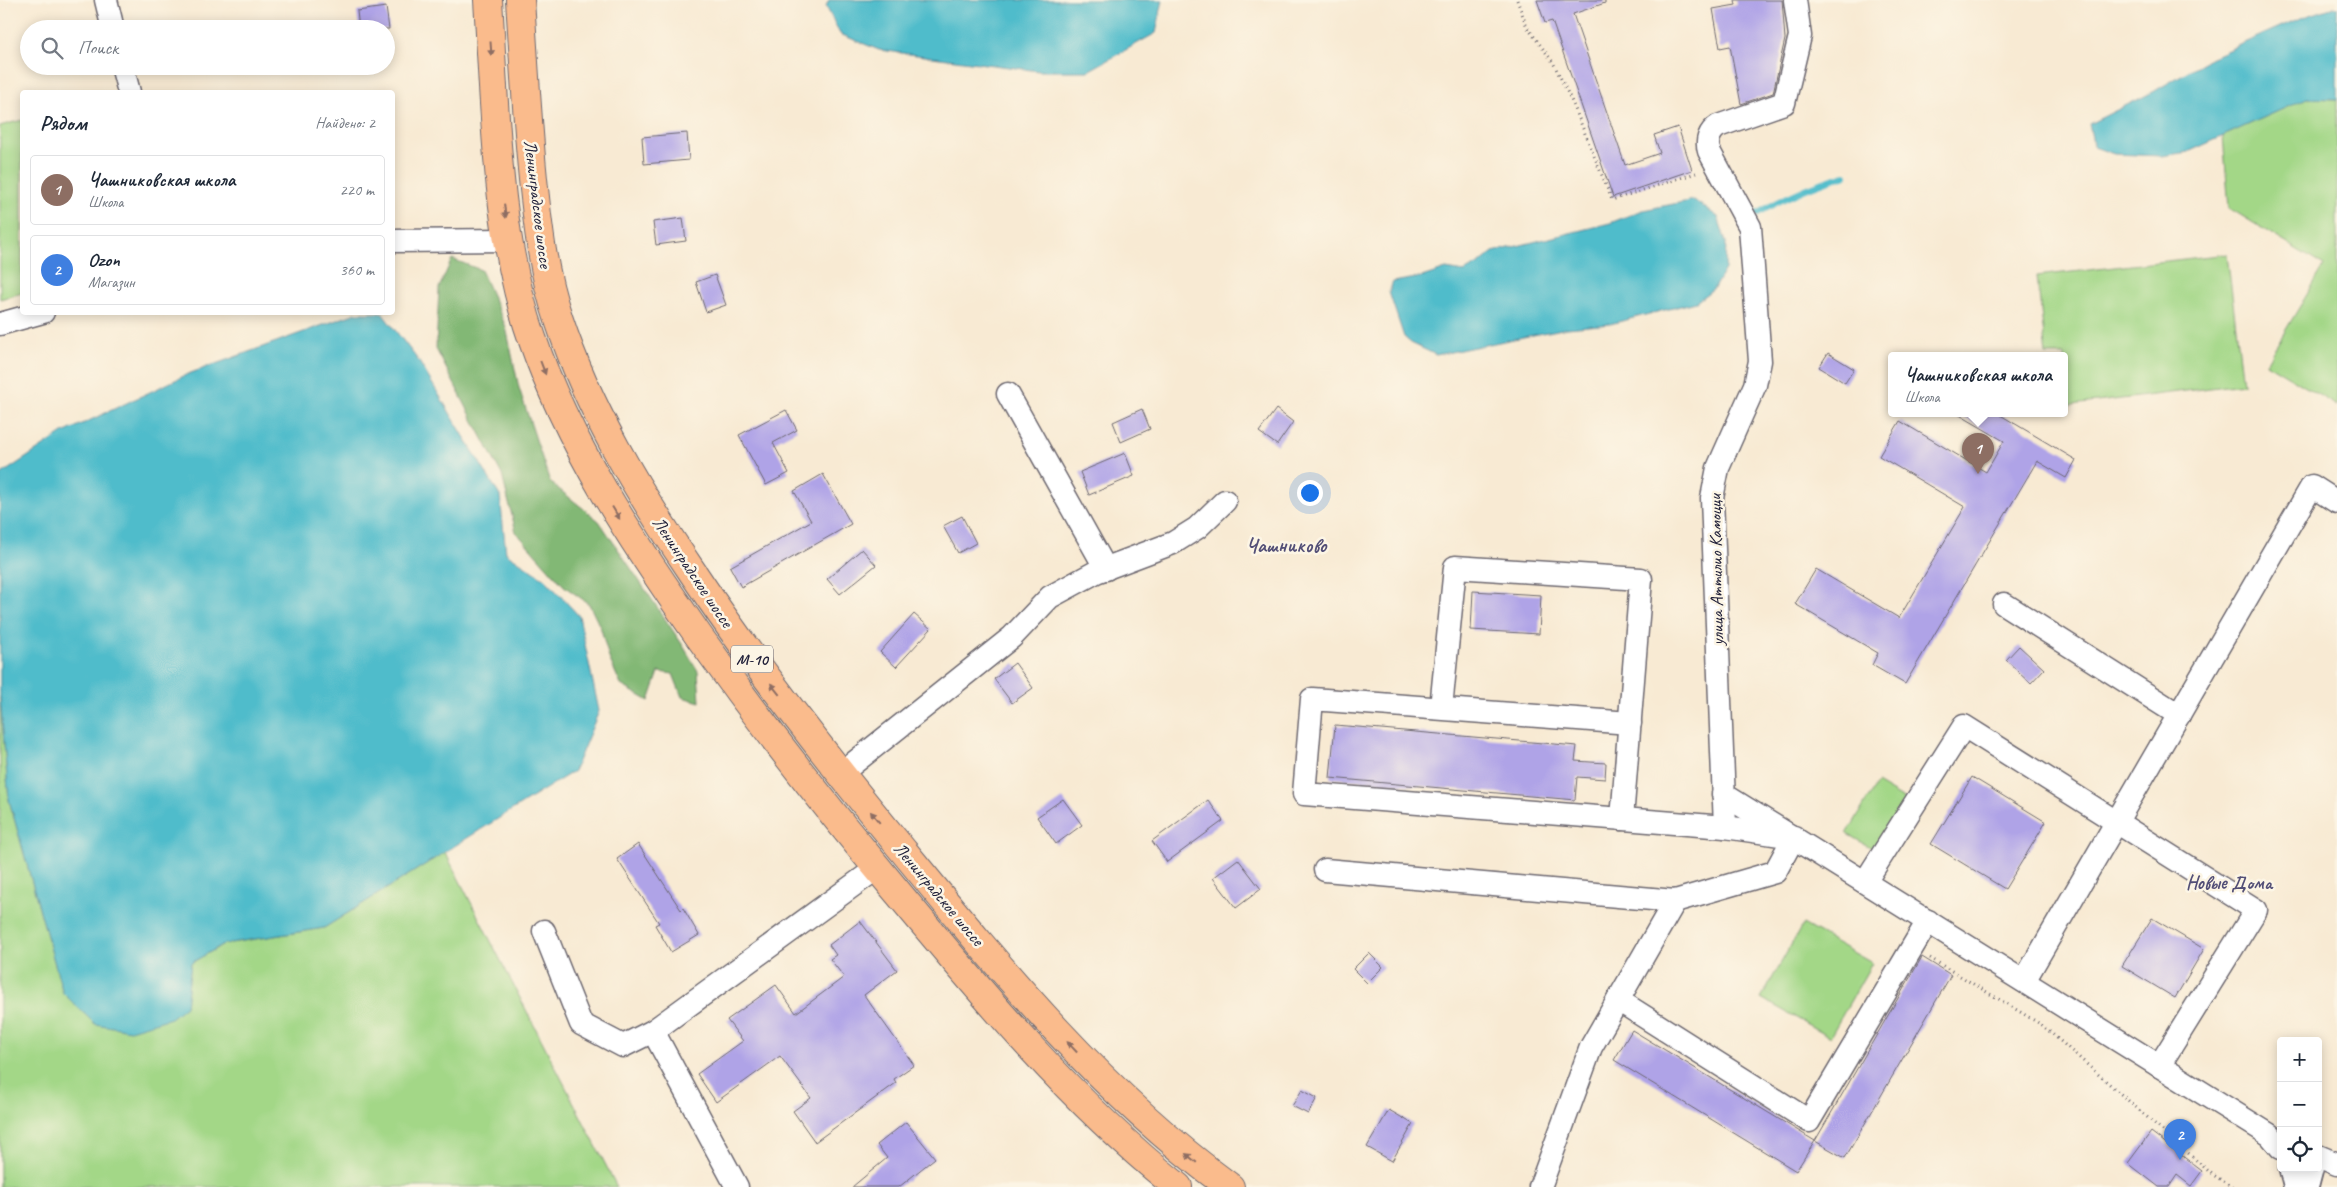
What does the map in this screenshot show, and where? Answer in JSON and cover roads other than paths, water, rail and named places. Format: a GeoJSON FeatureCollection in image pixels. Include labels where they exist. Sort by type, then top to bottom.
{"type":"FeatureCollection","features":[{"type":"Feature","properties":{"kind":"highway","name":"Ленинградское шоссе"},"geometry":{"type":"LineString","coordinates":[[488,0],[497,136],[508,240],[521,302],[545,372],[572,432],[617,515],[741,695],[813,790],[876,868],[1049,1069],[1118,1135],[1178,1187]]}},
{"type":"Feature","properties":{"kind":"highway","name":"Ленинградское шоссе"},"geometry":{"type":"LineString","coordinates":[[520,0],[528,134],[537,218],[549,288],[567,344],[620,455],[663,528],[767,679],[840,774],[954,913],[1029,1000],[1140,1115],[1230,1187]]}},
{"type":"Feature","properties":{"kind":"street"},"geometry":{"type":"LineString","coordinates":[[106,0],[111,20]]}},
{"type":"Feature","properties":{"kind":"street","name":"улица Аттилио Камоцци"},"geometry":{"type":"LineString","coordinates":[[1725,828],[1712,498],[1718,468],[1755,385],[1760,361],[1750,227],[1708,146],[1711,134],[1715,128],[1725,122],[1784,103],[1800,36],[1794,0]]}},
{"type":"Feature","properties":{"kind":"street"},"geometry":{"type":"LineString","coordinates":[[124,75],[128,90]]}},
{"type":"Feature","properties":{"kind":"street"},"geometry":{"type":"LineString","coordinates":[[395,241],[508,240]]}},
{"type":"Feature","properties":{"kind":"street"},"geometry":{"type":"LineString","coordinates":[[0,324],[32,315]]}},
{"type":"Feature","properties":{"kind":"street"},"geometry":{"type":"LineString","coordinates":[[1008,394],[1106,569]]}},
{"type":"Feature","properties":{"kind":"street"},"geometry":{"type":"LineString","coordinates":[[2024,981],[2312,486],[2337,502]]}},
{"type":"Feature","properties":{"kind":"street"},"geometry":{"type":"LineString","coordinates":[[840,774],[1012,637],[1050,598],[1070,584],[1173,543],[1197,528],[1225,501]]}},
{"type":"Feature","properties":{"kind":"street"},"geometry":{"type":"LineString","coordinates":[[1441,708],[1455,566],[1641,579],[1622,819]]}},
{"type":"Feature","properties":{"kind":"street"},"geometry":{"type":"LineString","coordinates":[[2004,604],[2178,716]]}},
{"type":"Feature","properties":{"kind":"street"},"geometry":{"type":"LineString","coordinates":[[1630,723],[1312,698],[1304,794],[1725,828],[1794,837]]}},
{"type":"Feature","properties":{"kind":"street"},"geometry":{"type":"LineString","coordinates":[[1865,882],[1964,726],[2256,910],[2159,1066]]}},
{"type":"Feature","properties":{"kind":"street"},"geometry":{"type":"LineString","coordinates":[[1723,794],[2277,1141]]}},
{"type":"Feature","properties":{"kind":"street"},"geometry":{"type":"LineString","coordinates":[[1325,870],[1675,901],[1775,872],[1794,837]]}},
{"type":"Feature","properties":{"kind":"street"},"geometry":{"type":"LineString","coordinates":[[544,932],[581,1024],[623,1046],[653,1031],[876,868]]}},
{"type":"Feature","properties":{"kind":"street"},"geometry":{"type":"LineString","coordinates":[[1540,1187],[1591,1047],[1675,901]]}},
{"type":"Feature","properties":{"kind":"street"},"geometry":{"type":"LineString","coordinates":[[1618,1000],[1809,1121],[1928,921]]}},
{"type":"Feature","properties":{"kind":"street"},"geometry":{"type":"LineString","coordinates":[[653,1031],[737,1187]]}},
{"type":"Feature","properties":{"kind":"street"},"geometry":{"type":"LineString","coordinates":[[2322,1158],[2337,1164]]}},
{"type":"Feature","properties":{"kind":"street"},"geometry":{"type":"LineString","coordinates":[[2291,1172],[2295,1187]]}},
{"type":"Feature","properties":{"kind":"street"},"geometry":{"type":"LineString","coordinates":[[2307,1187],[2311,1172]]}},
{"type":"Feature","properties":{"kind":"water"},"geometry":{"type":"Polygon","coordinates":[[[829,0],[1163,0],[1156,33],[1088,71],[1039,71],[879,50],[840,34],[826,6],[829,0]]]}},
{"type":"Feature","properties":{"kind":"water"},"geometry":{"type":"Polygon","coordinates":[[[2337,6],[2337,99],[2307,98],[2188,152],[2162,156],[2114,154],[2094,147],[2089,124],[2153,92],[2210,58],[2298,19],[2337,6]]]}},
{"type":"Feature","properties":{"kind":"water"},"geometry":{"type":"Polygon","coordinates":[[[1694,200],[1718,217],[1726,242],[1725,269],[1714,288],[1696,302],[1610,324],[1567,328],[1436,355],[1411,343],[1404,337],[1389,292],[1393,282],[1422,277],[1446,269],[1464,272],[1480,263],[1493,252],[1610,223],[1643,210],[1694,200]]]}},
{"type":"Feature","properties":{"kind":"water"},"geometry":{"type":"Polygon","coordinates":[[[350,315],[384,315],[418,360],[500,496],[506,553],[545,579],[579,616],[599,711],[574,771],[324,928],[224,944],[191,963],[186,1006],[171,1018],[130,1030],[95,1024],[63,993],[9,800],[0,697],[0,475],[63,433],[188,374],[350,315]]]}},
{"type":"Feature","properties":{"kind":"waterway"},"geometry":{"type":"LineString","coordinates":[[1756,214],[1822,182],[1846,175]]}},
{"type":"Feature","properties":{"kind":"place","name":"Чашниковская школа"},"geometry":{"type":"Point","coordinates":[1978,474]}},
{"type":"Feature","properties":{"kind":"place","name":"Ozon"},"geometry":{"type":"Point","coordinates":[2180,1160]}},
{"type":"Feature","properties":{"kind":"district","name":"Чашниково"},"geometry":{"type":"Point","coordinates":[1286,545]}},
{"type":"Feature","properties":{"kind":"district","name":"Новые Дома"},"geometry":{"type":"Point","coordinates":[2229,882]}}]}
